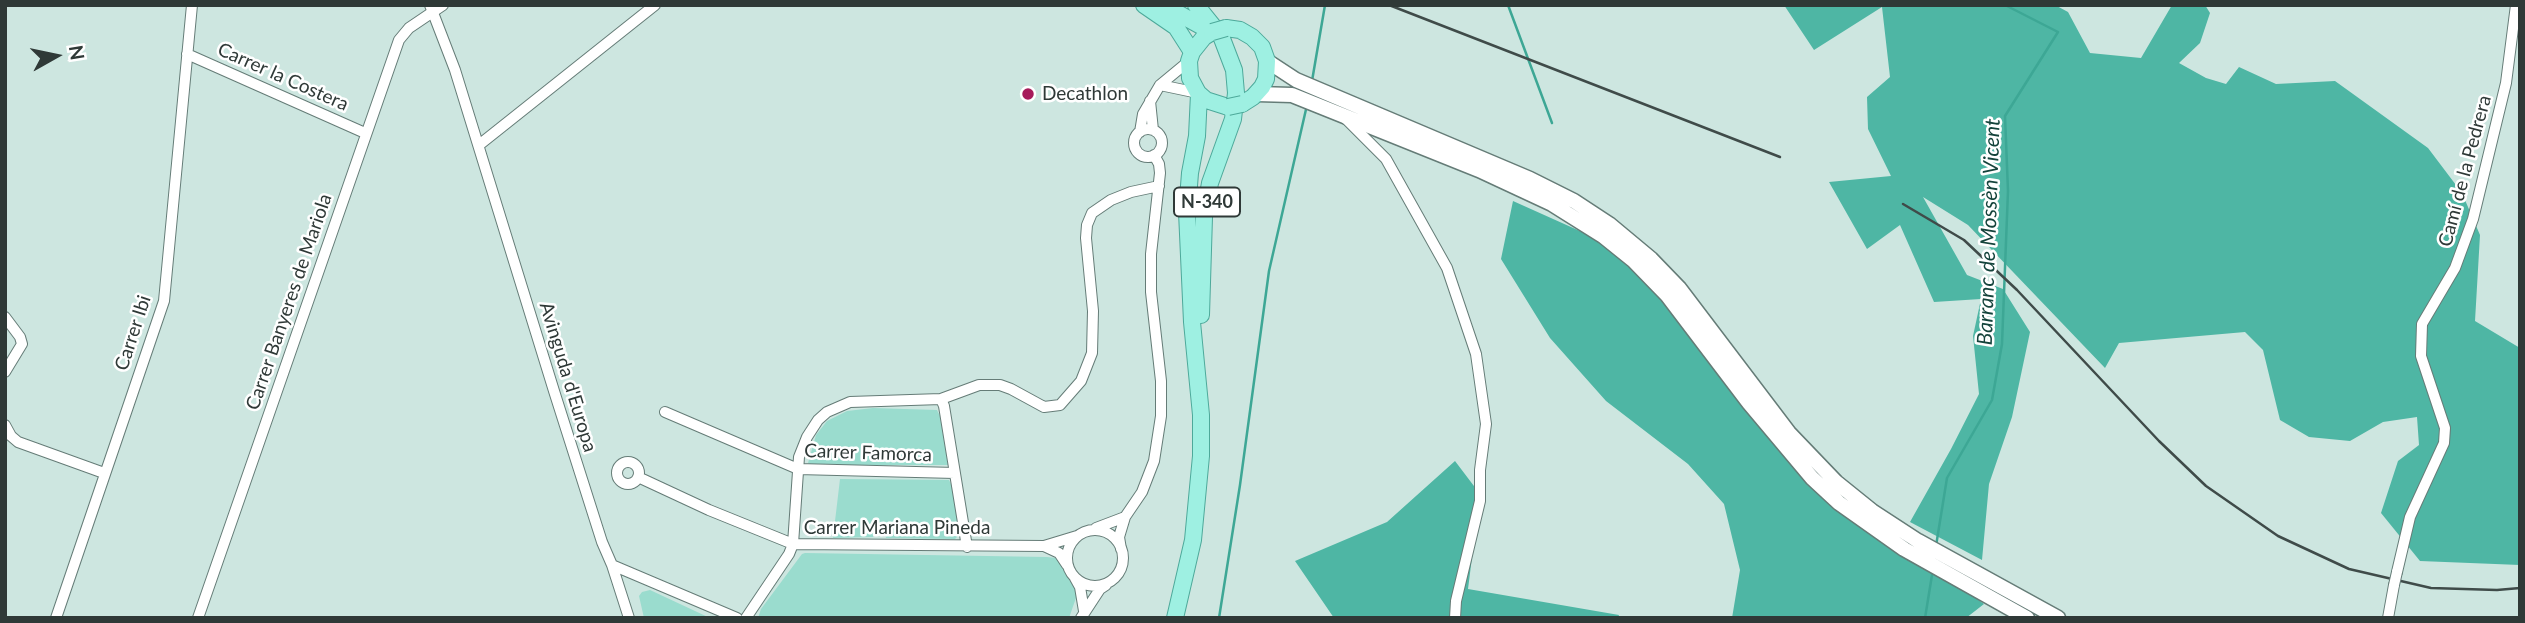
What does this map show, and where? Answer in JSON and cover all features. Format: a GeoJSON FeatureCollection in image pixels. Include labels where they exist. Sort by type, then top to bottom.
{"type":"FeatureCollection","features":[{"type":"Feature","properties":{"kind":"main road","name":"N-340"},"geometry":{"type":"LineString","coordinates":[[1144,5],[1176,27],[1191,57],[1190,78],[1199,93],[1197,136],[1190,173],[1187,212],[1192,321],[1201,415]]}},
{"type":"Feature","properties":{"kind":"main road"},"geometry":{"type":"LineString","coordinates":[[1163,5],[1219,30],[1240,30],[1252,37],[1262,47],[1267,61],[1266,79],[1257,94],[1292,95],[1479,170],[1552,204],[1603,236],[1634,261],[1667,295],[1749,403],[1812,478],[1839,503],[1904,549],[2027,618]]}},
{"type":"Feature","properties":{"kind":"main road","name":"N-340"},"geometry":{"type":"LineString","coordinates":[[1175,618],[1186,577],[1197,509],[1204,217],[1210,183],[1233,118],[1236,93],[1234,70],[1221,36],[1196,5]]}},
{"type":"Feature","properties":{"kind":"main road"},"geometry":{"type":"LineString","coordinates":[[1191,57],[1204,37],[1219,30]]}},
{"type":"Feature","properties":{"kind":"main road"},"geometry":{"type":"LineString","coordinates":[[1267,61],[1296,80],[1530,179],[1574,201],[1600,218],[1625,237],[1679,288],[1789,433],[1836,482],[1905,533],[2058,618]]}},
{"type":"Feature","properties":{"kind":"main road"},"geometry":{"type":"LineString","coordinates":[[1199,93],[1206,100],[1231,106]]}},
{"type":"Feature","properties":{"kind":"main road","name":"N-340"},"geometry":{"type":"LineString","coordinates":[[1197,136],[1231,106],[1257,94]]}},
{"type":"Feature","properties":{"kind":"street","name":"Carrer Ibi"},"geometry":{"type":"LineString","coordinates":[[56,618],[164,301],[192,5]]}},
{"type":"Feature","properties":{"kind":"street","name":"Carrer Banyeres de Mariola"},"geometry":{"type":"LineString","coordinates":[[198,618],[399,40],[431,8],[443,5]]}},
{"type":"Feature","properties":{"kind":"street"},"geometry":{"type":"LineString","coordinates":[[479,145],[655,5]]}},
{"type":"Feature","properties":{"kind":"street","name":"Camí de la Pedrera"},"geometry":{"type":"LineString","coordinates":[[2388,618],[2410,517],[2444,443],[2445,428],[2421,356],[2422,324],[2455,268],[2473,219],[2507,83],[2516,5]]}},
{"type":"Feature","properties":{"kind":"street","name":"Avinguda d'Europa"},"geometry":{"type":"LineString","coordinates":[[431,8],[449,53],[479,145],[602,542],[629,618]]}},
{"type":"Feature","properties":{"kind":"street","name":"Carrer la Costera"},"geometry":{"type":"LineString","coordinates":[[187,54],[365,133]]}},
{"type":"Feature","properties":{"kind":"street"},"geometry":{"type":"LineString","coordinates":[[1150,100],[1153,130],[1160,136],[1162,145],[1154,155],[1145,156],[1135,148],[1143,114],[1150,100],[1160,85],[1191,57]]}},
{"type":"Feature","properties":{"kind":"street"},"geometry":{"type":"LineString","coordinates":[[1160,85],[1199,93]]}},
{"type":"Feature","properties":{"kind":"street"},"geometry":{"type":"LineString","coordinates":[[1343,115],[1386,159],[1447,268],[1476,354],[1486,424],[1480,470],[1480,501],[1456,601],[1455,618]]}},
{"type":"Feature","properties":{"kind":"street"},"geometry":{"type":"LineString","coordinates":[[1140,132],[1153,130]]}},
{"type":"Feature","properties":{"kind":"street"},"geometry":{"type":"LineString","coordinates":[[1082,615],[1100,589],[1119,572],[1123,563],[1119,537],[1125,517],[1148,478],[1160,432],[1161,381],[1150,280],[1159,186],[1159,164],[1154,155]]}},
{"type":"Feature","properties":{"kind":"street"},"geometry":{"type":"LineString","coordinates":[[746,618],[785,563],[793,544],[799,457],[807,437],[827,412],[862,400],[941,399],[979,385],[1000,385],[1025,395],[1044,407],[1060,405],[1074,392],[1088,368],[1094,339],[1086,247],[1087,225],[1092,213],[1111,200],[1159,186]]}},
{"type":"Feature","properties":{"kind":"street"},"geometry":{"type":"LineString","coordinates":[[5,317],[22,344],[5,372]]}},
{"type":"Feature","properties":{"kind":"street"},"geometry":{"type":"LineString","coordinates":[[941,399],[967,547]]}},
{"type":"Feature","properties":{"kind":"street","name":"Carrer Famorca"},"geometry":{"type":"LineString","coordinates":[[665,412],[798,469],[955,473]]}},
{"type":"Feature","properties":{"kind":"street"},"geometry":{"type":"LineString","coordinates":[[5,425],[18,442],[104,473]]}},
{"type":"Feature","properties":{"kind":"street","name":"Carrer Mariana Pineda"},"geometry":{"type":"LineString","coordinates":[[638,477],[709,510],[793,544],[967,547],[1044,545],[1080,534]]}},
{"type":"Feature","properties":{"kind":"street"},"geometry":{"type":"LineString","coordinates":[[1068,568],[1066,558],[1069,546],[1080,534],[1125,517]]}},
{"type":"Feature","properties":{"kind":"street"},"geometry":{"type":"LineString","coordinates":[[1092,530],[1105,531],[1121,549]]}},
{"type":"Feature","properties":{"kind":"street"},"geometry":{"type":"LineString","coordinates":[[1044,545],[1059,553],[1080,587],[1082,615]]}},
{"type":"Feature","properties":{"kind":"street"},"geometry":{"type":"LineString","coordinates":[[612,565],[737,618]]}},
{"type":"Feature","properties":{"kind":"street"},"geometry":{"type":"LineString","coordinates":[[1075,578],[1086,585],[1096,586],[1109,582]]}},
{"type":"Feature","properties":{"kind":"green space"},"geometry":{"type":"Polygon","coordinates":[[[1784,5],[2055,5],[2068,12],[2090,53],[2141,58],[2172,5],[2205,5],[2210,13],[2200,43],[2179,63],[2206,78],[2226,84],[2239,67],[2276,84],[2335,81],[2428,148],[2462,193],[2480,235],[2475,321],[2520,348],[2520,565],[2420,561],[2381,513],[2398,461],[2419,445],[2417,417],[2383,422],[2350,441],[2309,437],[2280,420],[2263,350],[2245,332],[2119,343],[2105,368],[1968,225],[1923,197],[1967,275],[2003,289],[2030,332],[2012,417],[1989,484],[1982,560],[1910,522],[1979,394],[1973,336],[1981,299],[1934,302],[1900,225],[1867,249],[1829,182],[1891,176],[1868,129],[1867,97],[1890,77],[1882,7],[1814,50],[1784,5]]]}},
{"type":"Feature","properties":{"kind":"green space"},"geometry":{"type":"Polygon","coordinates":[[[1513,201],[1620,249],[1812,478],[1984,604],[1966,618],[1732,618],[1740,570],[1724,504],[1688,464],[1606,401],[1550,338],[1501,259],[1513,201]]]}},
{"type":"Feature","properties":{"kind":"green space"},"geometry":{"type":"Polygon","coordinates":[[[873,408],[937,410],[948,465],[808,463],[816,435],[827,421],[847,411],[873,408]]]}},
{"type":"Feature","properties":{"kind":"green space"},"geometry":{"type":"Polygon","coordinates":[[[1455,461],[1480,494],[1468,589],[1619,615],[1618,618],[1334,618],[1295,561],[1387,522],[1455,461]]]}},
{"type":"Feature","properties":{"kind":"green space"},"geometry":{"type":"Polygon","coordinates":[[[840,479],[949,480],[953,488],[961,533],[955,539],[886,538],[885,534],[874,533],[873,537],[833,538],[840,479]]]}},
{"type":"Feature","properties":{"kind":"green space"},"geometry":{"type":"Polygon","coordinates":[[[805,553],[1056,558],[1077,595],[1069,618],[758,618],[761,609],[805,553]]]}},
{"type":"Feature","properties":{"kind":"green space"},"geometry":{"type":"Polygon","coordinates":[[[650,590],[710,618],[644,618],[639,596],[650,590]]]}},
{"type":"Feature","properties":{"kind":"waterway"},"geometry":{"type":"LineString","coordinates":[[1312,81],[1325,5]]}},
{"type":"Feature","properties":{"kind":"waterway"},"geometry":{"type":"LineString","coordinates":[[1508,5],[1552,123]]}},
{"type":"Feature","properties":{"kind":"waterway","name":"Barranc de Mossèn Vicent"},"geometry":{"type":"LineString","coordinates":[[1936,546],[1947,478],[1992,400],[2002,344],[2008,191],[2005,116],[2058,32],[2005,5]]}},
{"type":"Feature","properties":{"kind":"waterway"},"geometry":{"type":"LineString","coordinates":[[1219,618],[1269,271],[1307,105]]}},
{"type":"Feature","properties":{"kind":"waterway","name":"Barranc de Mossèn Vicent"},"geometry":{"type":"LineString","coordinates":[[1925,618],[1933,569]]}},
{"type":"Feature","properties":{"kind":"railway"},"geometry":{"type":"LineString","coordinates":[[1389,5],[1780,157]]}},
{"type":"Feature","properties":{"kind":"railway"},"geometry":{"type":"LineString","coordinates":[[1903,204],[1964,240],[2017,290],[2159,441],[2206,486],[2278,536],[2349,569],[2431,588],[2520,588]]}},
{"type":"Feature","properties":{"kind":"place","name":"Decathlon"},"geometry":{"type":"Point","coordinates":[1028,94]}}]}
